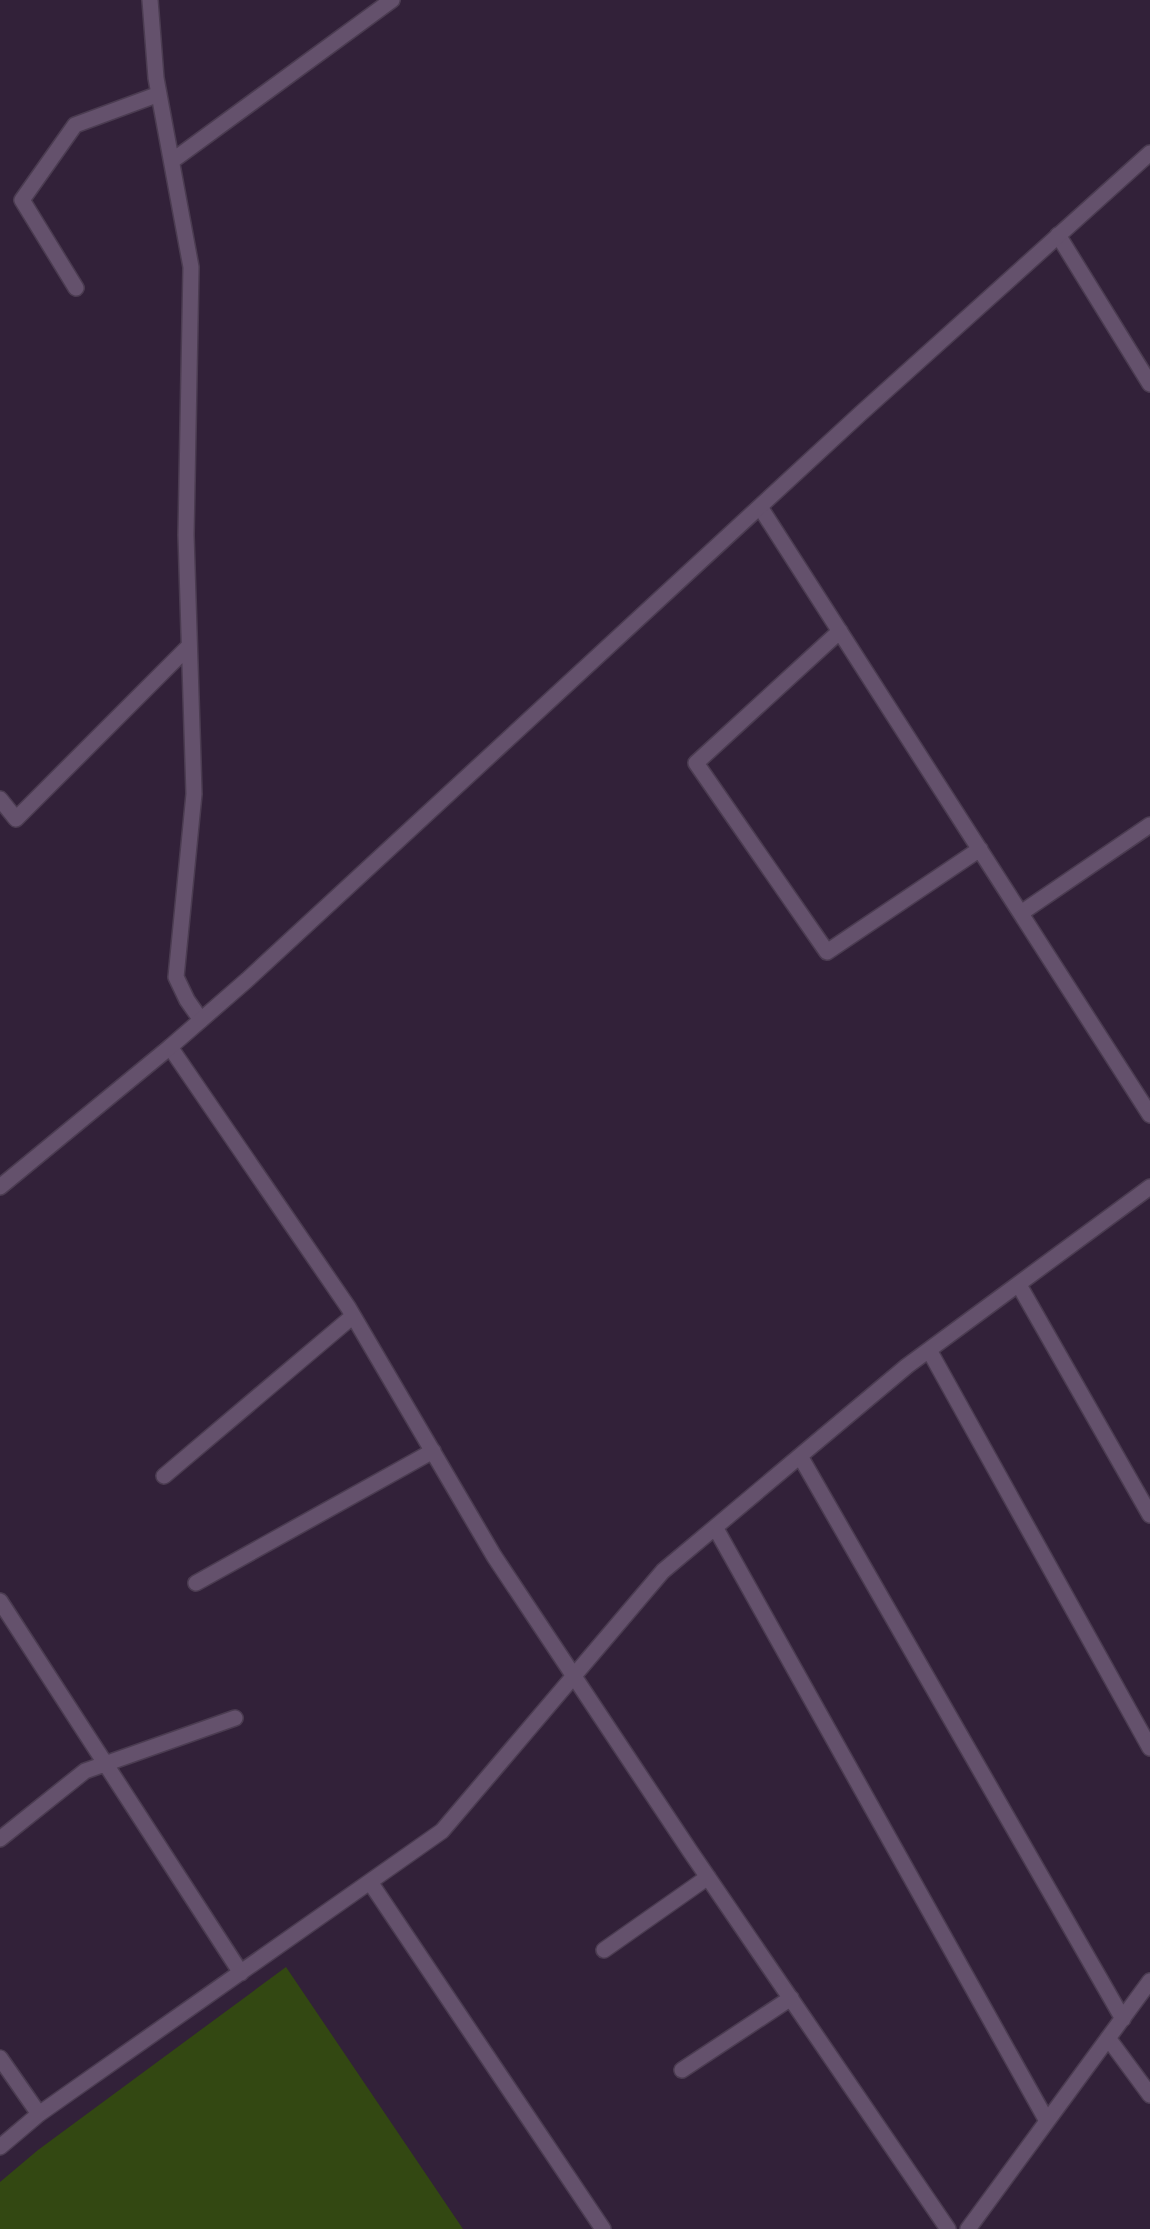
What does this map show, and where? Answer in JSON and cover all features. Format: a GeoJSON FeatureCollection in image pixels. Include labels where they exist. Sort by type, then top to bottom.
{"type":"FeatureCollection","features":[{"type":"Feature","properties":{"kind":"street"},"geometry":{"type":"LineString","coordinates":[[150,0],[159,94],[191,267],[186,535],[194,794],[176,977],[187,1000],[201,1020]]}},
{"type":"Feature","properties":{"kind":"street"},"geometry":{"type":"LineString","coordinates":[[172,161],[392,0]]}},
{"type":"Feature","properties":{"kind":"street"},"geometry":{"type":"LineString","coordinates":[[76,288],[22,200],[75,124],[159,94]]}},
{"type":"Feature","properties":{"kind":"street"},"geometry":{"type":"LineString","coordinates":[[0,1187],[201,1020],[1058,235],[1148,160]]}},
{"type":"Feature","properties":{"kind":"street"},"geometry":{"type":"LineString","coordinates":[[1058,235],[1150,384]]}},
{"type":"Feature","properties":{"kind":"street"},"geometry":{"type":"LineString","coordinates":[[760,506],[1150,1115]]}},
{"type":"Feature","properties":{"kind":"street"},"geometry":{"type":"LineString","coordinates":[[840,631],[696,763],[827,952],[980,849]]}},
{"type":"Feature","properties":{"kind":"street"},"geometry":{"type":"LineString","coordinates":[[0,799],[16,818],[189,646]]}},
{"type":"Feature","properties":{"kind":"street"},"geometry":{"type":"LineString","coordinates":[[1021,913],[1150,825]]}},
{"type":"Feature","properties":{"kind":"street"},"geometry":{"type":"LineString","coordinates":[[170,1047],[353,1316],[494,1556],[708,1877],[948,2229]]}},
{"type":"Feature","properties":{"kind":"street"},"geometry":{"type":"LineString","coordinates":[[0,2147],[39,2114],[442,1831],[663,1571],[929,1350],[1150,1187]]}},
{"type":"Feature","properties":{"kind":"street"},"geometry":{"type":"LineString","coordinates":[[1018,1284],[1150,1515]]}},
{"type":"Feature","properties":{"kind":"street"},"geometry":{"type":"LineString","coordinates":[[164,1476],[353,1316]]}},
{"type":"Feature","properties":{"kind":"street"},"geometry":{"type":"LineString","coordinates":[[929,1350],[1150,1748]]}},
{"type":"Feature","properties":{"kind":"street"},"geometry":{"type":"LineString","coordinates":[[196,1583],[432,1451]]}},
{"type":"Feature","properties":{"kind":"street"},"geometry":{"type":"LineString","coordinates":[[800,1456],[1123,2019]]}},
{"type":"Feature","properties":{"kind":"street"},"geometry":{"type":"LineString","coordinates":[[715,1527],[1047,2121]]}},
{"type":"Feature","properties":{"kind":"street"},"geometry":{"type":"LineString","coordinates":[[0,1601],[104,1764],[241,1972]]}},
{"type":"Feature","properties":{"kind":"street"},"geometry":{"type":"LineString","coordinates":[[0,1839],[85,1771],[235,1718]]}},
{"type":"Feature","properties":{"kind":"street"},"geometry":{"type":"LineString","coordinates":[[604,1950],[708,1877]]}},
{"type":"Feature","properties":{"kind":"street"},"geometry":{"type":"LineString","coordinates":[[370,1882],[603,2229]]}},
{"type":"Feature","properties":{"kind":"street"},"geometry":{"type":"LineString","coordinates":[[968,2229],[1150,1981]]}},
{"type":"Feature","properties":{"kind":"street"},"geometry":{"type":"LineString","coordinates":[[682,2070],[791,1998]]}},
{"type":"Feature","properties":{"kind":"street"},"geometry":{"type":"LineString","coordinates":[[1108,2038],[1150,2095]]}},
{"type":"Feature","properties":{"kind":"street"},"geometry":{"type":"LineString","coordinates":[[0,2058],[39,2114]]}},
{"type":"Feature","properties":{"kind":"green space"},"geometry":{"type":"Polygon","coordinates":[[[286,1967],[463,2229],[0,2229],[0,2182],[38,2150],[286,1967]]]}}]}
